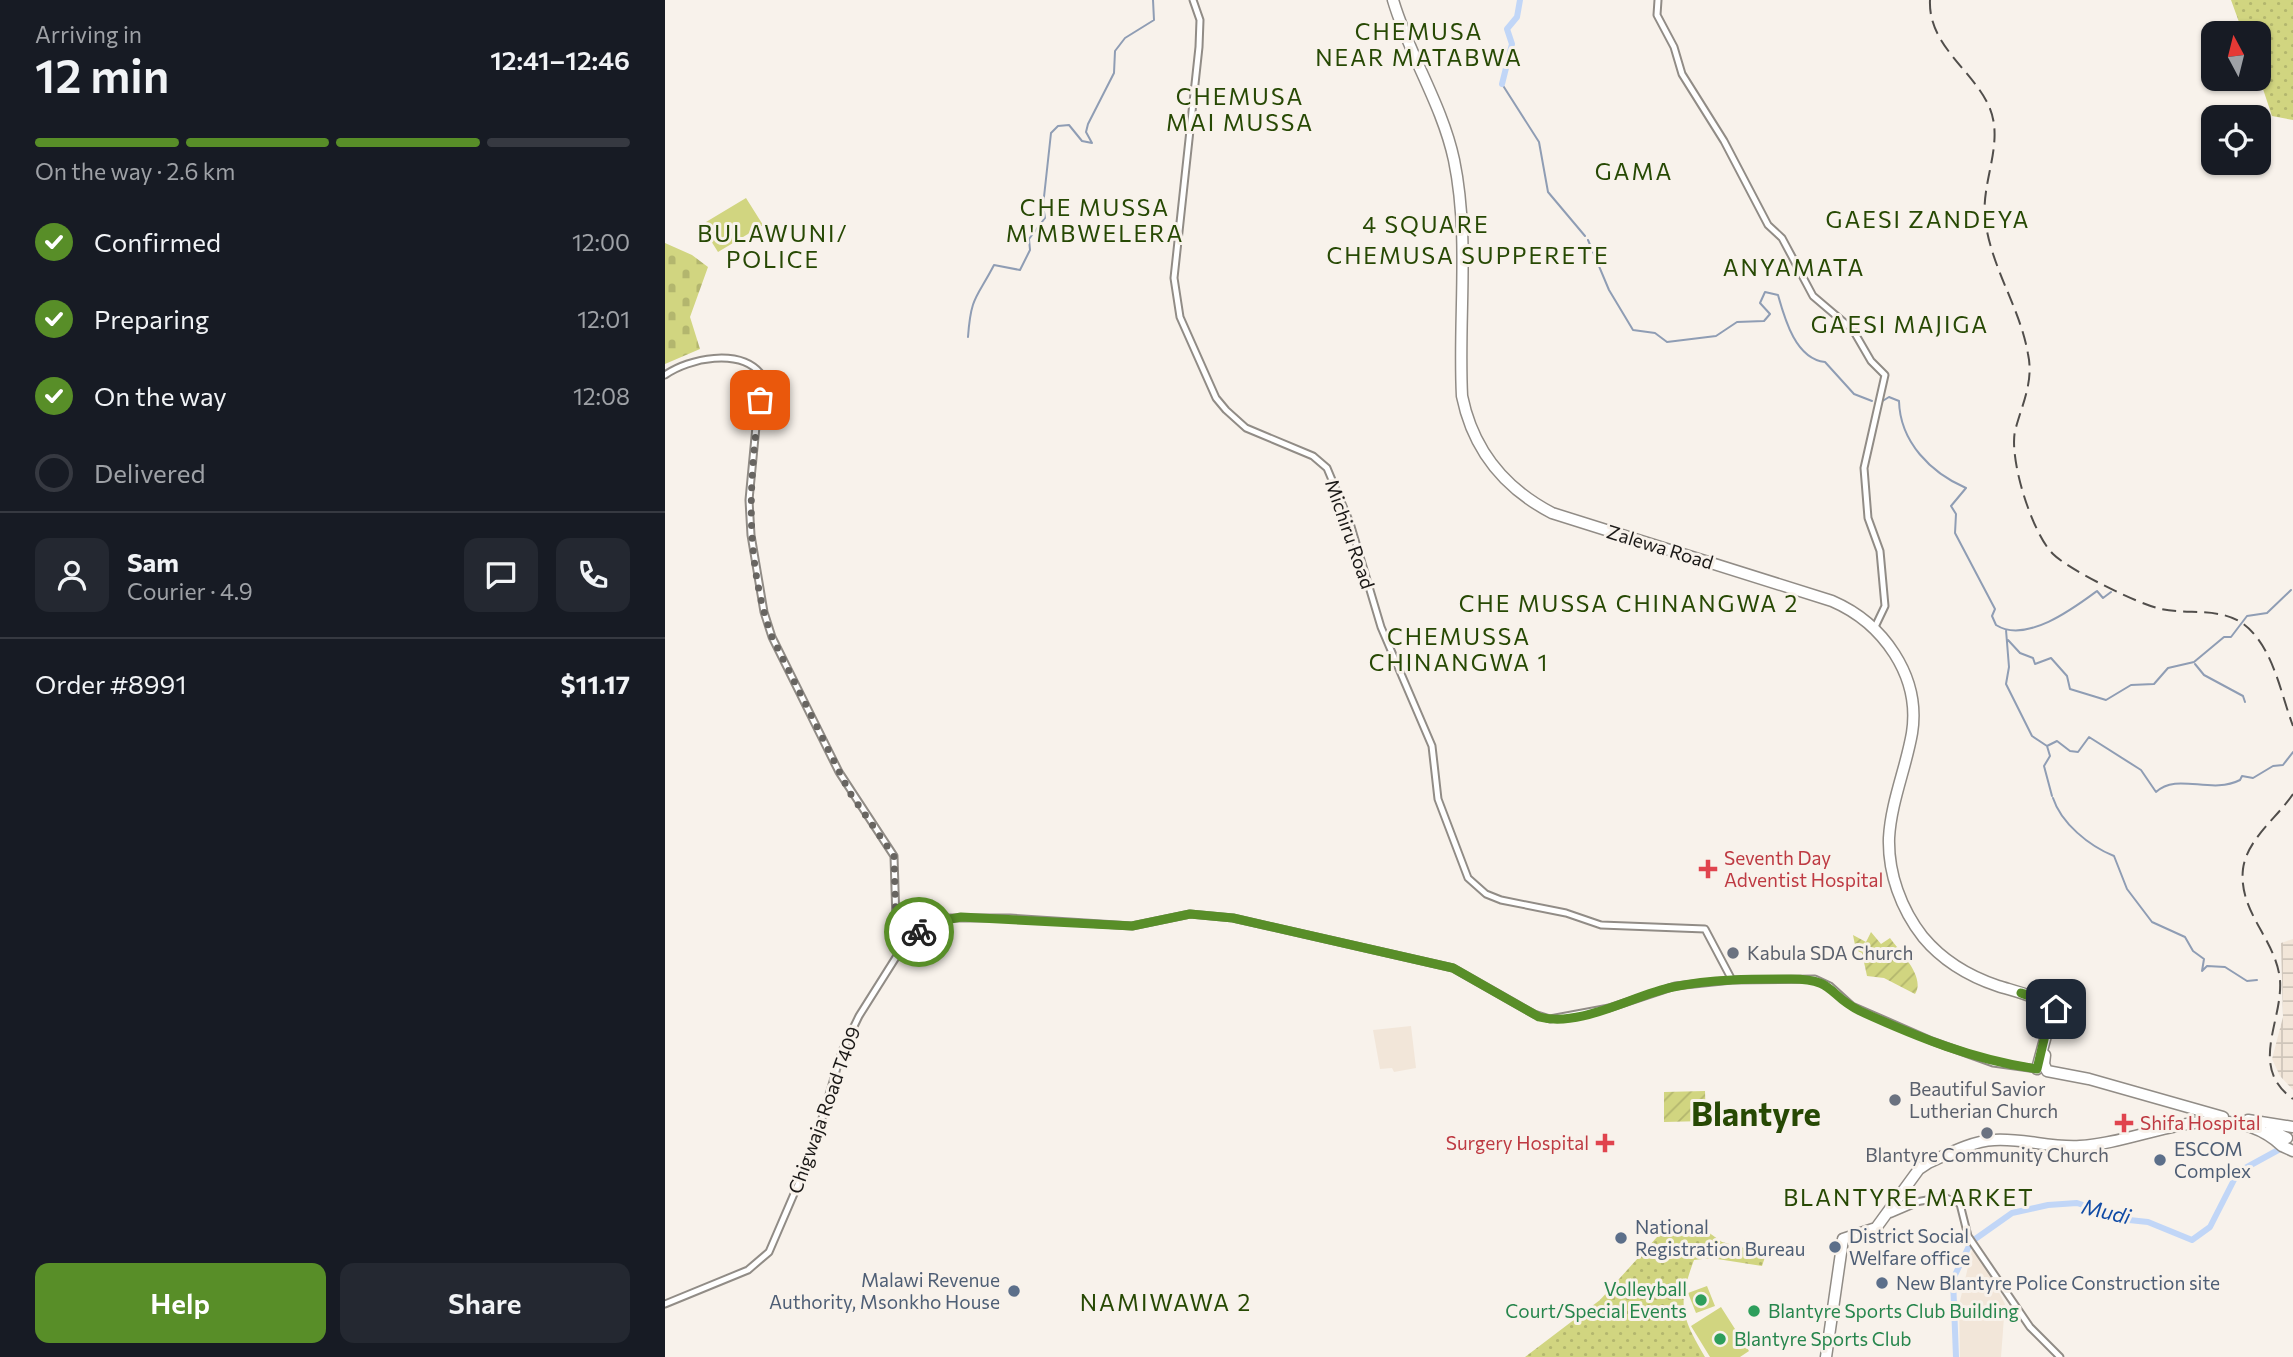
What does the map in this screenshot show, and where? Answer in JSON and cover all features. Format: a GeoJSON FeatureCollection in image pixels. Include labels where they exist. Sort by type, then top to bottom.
{"type":"FeatureCollection","features":[{"type":"Feature","properties":{"kind":"highway","name":"Zalewa Road"},"geometry":{"type":"LineString","coordinates":[[1393,0],[1401,30],[1435,106],[1454,160],[1461,217],[1462,396],[1473,435],[1495,470],[1518,493],[1552,513],[1819,597],[1843,606],[1874,629],[1897,658],[1912,703],[1912,736],[1889,836],[1892,868],[1900,898],[1913,924],[1943,957],[1976,977],[2045,1002],[2051,1010],[2042,1070]]}},
{"type":"Feature","properties":{"kind":"highway"},"geometry":{"type":"LineString","coordinates":[[2042,1070],[2089,1079],[2215,1117],[2293,1127]]}},
{"type":"Feature","properties":{"kind":"highway"},"geometry":{"type":"LineString","coordinates":[[2248,1120],[2290,1145]]}},
{"type":"Feature","properties":{"kind":"highway"},"geometry":{"type":"LineString","coordinates":[[1826,1357],[1843,1239],[1869,1232],[1889,1212],[1919,1169],[1981,1142],[1997,1139],[2079,1146],[2177,1125],[2235,1123],[2290,1145]]}},
{"type":"Feature","properties":{"kind":"highway"},"geometry":{"type":"LineString","coordinates":[[1889,1212],[1911,1203],[1904,1191]]}},
{"type":"Feature","properties":{"kind":"street","name":"Michiru Road"},"geometry":{"type":"LineString","coordinates":[[1193,0],[1199,20],[1199,47],[1175,265],[1175,292],[1180,317],[1216,398],[1226,410],[1246,428],[1313,456],[1327,468],[1350,523],[1381,627],[1432,746],[1438,799],[1468,878],[1486,894],[1501,900],[1566,913],[1601,925],[1705,929],[1732,980]]}},
{"type":"Feature","properties":{"kind":"street"},"geometry":{"type":"LineString","coordinates":[[1658,0],[1657,15],[1674,47],[1682,74],[1724,141],[1768,225],[1782,238],[1796,269],[1813,296],[1853,330],[1871,361],[1885,375],[1864,468],[1868,518],[1880,551],[1885,606],[1874,629]]}},
{"type":"Feature","properties":{"kind":"street"},"geometry":{"type":"LineString","coordinates":[[665,374],[684,363],[708,359],[742,363],[761,374],[749,500],[760,597],[772,637],[833,761],[850,793],[894,856],[896,922],[905,943],[935,922],[961,917],[1132,926],[1178,915],[1216,916],[1440,964],[1473,978],[1539,1017],[1550,1019],[1609,1008],[1675,986],[1732,980],[1815,979],[1831,986],[1852,1006],[1977,1058],[2042,1070]]}},
{"type":"Feature","properties":{"kind":"street","name":"Chigwaja Road T409"},"geometry":{"type":"LineString","coordinates":[[665,1304],[748,1270],[769,1252],[812,1152],[842,1051],[859,1016],[905,943]]}},
{"type":"Feature","properties":{"kind":"street"},"geometry":{"type":"LineString","coordinates":[[1896,1202],[1911,1203],[1938,1198],[1955,1200],[1962,1208],[1968,1236],[2030,1327],[2060,1357]]}},
{"type":"Feature","properties":{"kind":"shaded area"},"geometry":{"type":"Polygon","coordinates":[[[2293,939],[2293,1090],[2280,1076],[2272,1059],[2283,1017],[2281,943],[2293,939]]]}},
{"type":"Feature","properties":{"kind":"shaded area"},"geometry":{"type":"Polygon","coordinates":[[[1411,1026],[1416,1068],[1394,1072],[1392,1068],[1380,1069],[1373,1030],[1411,1026]]]}},
{"type":"Feature","properties":{"kind":"shaded area","name":"BLANTYRE MARKET"},"geometry":{"type":"Polygon","coordinates":[[[1972,1250],[1986,1267],[2005,1304],[2001,1357],[1960,1357],[1959,1305],[1972,1250]]]}},
{"type":"Feature","properties":{"kind":"green space"},"geometry":{"type":"Polygon","coordinates":[[[2231,0],[2293,0],[2293,120],[2272,116],[2271,105],[2268,105],[2264,91],[2271,91],[2271,21],[2239,21],[2231,0]]]}},
{"type":"Feature","properties":{"kind":"green space"},"geometry":{"type":"Polygon","coordinates":[[[746,198],[763,225],[718,252],[701,225],[746,198]]]}},
{"type":"Feature","properties":{"kind":"green space"},"geometry":{"type":"Polygon","coordinates":[[[665,243],[692,255],[708,267],[690,317],[700,349],[665,364],[665,243]]]}},
{"type":"Feature","properties":{"kind":"green space"},"geometry":{"type":"Polygon","coordinates":[[[1871,932],[1881,944],[1890,938],[1905,957],[1917,980],[1915,994],[1884,978],[1867,976],[1862,953],[1856,950],[1853,935],[1866,942],[1871,932]]]}},
{"type":"Feature","properties":{"kind":"green space"},"geometry":{"type":"Polygon","coordinates":[[[1705,1091],[1706,1121],[1664,1122],[1664,1092],[1705,1091]]]}},
{"type":"Feature","properties":{"kind":"green space","name":"Blantyre Sports Club"},"geometry":{"type":"Polygon","coordinates":[[[1667,1226],[1708,1232],[1722,1242],[1766,1254],[1762,1266],[1711,1258],[1694,1260],[1685,1289],[1684,1310],[1686,1320],[1705,1357],[1525,1357],[1600,1300],[1667,1226]]]}},
{"type":"Feature","properties":{"kind":"green space","name":"Volleyball Court/Special Events"},"geometry":{"type":"Polygon","coordinates":[[[1707,1286],[1715,1306],[1696,1313],[1688,1293],[1707,1286]]]}},
{"type":"Feature","properties":{"kind":"green space","name":"Blantyre Sports Club"},"geometry":{"type":"Polygon","coordinates":[[[1721,1307],[1749,1351],[1740,1357],[1710,1357],[1691,1326],[1721,1307]]]}},
{"type":"Feature","properties":{"kind":"waterway"},"geometry":{"type":"LineString","coordinates":[[968,337],[973,304],[994,265],[1020,270],[1030,250],[1029,239],[1045,218],[1043,206],[1051,133],[1058,126],[1069,125],[1082,141],[1092,143],[1086,132],[1114,73],[1115,51],[1125,38],[1154,20],[1153,0]]}},
{"type":"Feature","properties":{"kind":"waterway"},"geometry":{"type":"LineString","coordinates":[[1502,84],[1512,44],[1507,29],[1517,17],[1520,0]]}},
{"type":"Feature","properties":{"kind":"waterway"},"geometry":{"type":"LineString","coordinates":[[1502,84],[1539,142],[1548,192],[1585,236]]}},
{"type":"Feature","properties":{"kind":"waterway"},"geometry":{"type":"LineString","coordinates":[[1588,240],[1609,290],[1633,330],[1655,333],[1667,342],[1716,336],[1737,322],[1764,321],[1770,314],[1760,303],[1765,292],[1778,295],[1793,337],[1806,354],[1825,362],[1854,394],[1872,401]]}},
{"type":"Feature","properties":{"kind":"waterway"},"geometry":{"type":"LineString","coordinates":[[1881,402],[1889,397],[1899,401],[1901,416],[1911,443],[1930,465],[1966,488],[1951,506],[1956,514],[1955,533],[1995,609],[1992,616],[1996,625],[2008,630],[2035,627],[2063,614],[2097,591],[2103,598],[2111,592]]}},
{"type":"Feature","properties":{"kind":"waterway"},"geometry":{"type":"LineString","coordinates":[[2008,640],[2020,653],[2033,658],[2035,664],[2051,658],[2067,676],[2070,689],[2106,700],[2131,685],[2154,684],[2168,668],[2194,662],[2224,637],[2231,637],[2247,616],[2267,613],[2291,590]]}},
{"type":"Feature","properties":{"kind":"waterway"},"geometry":{"type":"LineString","coordinates":[[2006,630],[2009,667],[2006,684],[2032,736],[2047,746],[2050,756],[2044,766],[2052,796]]}},
{"type":"Feature","properties":{"kind":"waterway"},"geometry":{"type":"LineString","coordinates":[[2195,664],[2204,675],[2243,696],[2245,702]]}},
{"type":"Feature","properties":{"kind":"waterway"},"geometry":{"type":"LineString","coordinates":[[2047,746],[2057,741],[2070,751],[2078,752],[2089,737],[2141,770],[2156,792],[2164,786],[2174,784],[2218,785],[2240,780],[2242,776],[2253,778],[2273,766],[2283,765],[2293,752]]}},
{"type":"Feature","properties":{"kind":"waterway"},"geometry":{"type":"LineString","coordinates":[[2053,798],[2062,816],[2077,833],[2114,856],[2127,889],[2152,922],[2185,937],[2193,951],[2204,959],[2202,971],[2207,966],[2225,967],[2247,981],[2257,980]]}},
{"type":"Feature","properties":{"kind":"waterway","name":"Mudi"},"geometry":{"type":"LineString","coordinates":[[1956,1357],[1953,1279],[1971,1242],[2012,1213],[2048,1205],[2077,1203],[2129,1220],[2148,1222],[2192,1240],[2210,1227],[2238,1172],[2280,1149]]}},
{"type":"Feature","properties":{"kind":"railway"},"geometry":{"type":"LineString","coordinates":[[1930,0],[1931,16],[1936,30],[1951,55],[1980,91],[1993,118],[1994,146],[1986,189],[1985,218],[1993,253],[2019,320],[2028,354],[2028,384],[2014,444],[2019,477],[2037,530],[2045,544],[2061,561],[2121,594],[2161,609],[2222,615],[2234,618],[2244,625],[2254,634],[2267,654],[2293,726]]}},
{"type":"Feature","properties":{"kind":"railway"},"geometry":{"type":"LineString","coordinates":[[2293,794],[2256,838],[2243,869],[2246,899],[2272,951],[2280,980],[2280,996],[2271,1043],[2272,1073],[2293,1099]]}},
{"type":"Feature","properties":{"kind":"way so far"},"geometry":{"type":"LineString","coordinates":[[760,400],[749,500],[751,535],[764,612],[772,637],[827,750],[850,793],[894,856],[897,879],[896,922],[905,943],[919,932]]}},
{"type":"Feature","properties":{"kind":"place","name":"Seventh Day Adventist Hospital"},"geometry":{"type":"Point","coordinates":[1708,869]}},
{"type":"Feature","properties":{"kind":"place","name":"Kabula SDA Church"},"geometry":{"type":"Point","coordinates":[1733,953]}},
{"type":"Feature","properties":{"kind":"place","name":"Beautiful Savior Lutherian Church"},"geometry":{"type":"Point","coordinates":[1895,1100]}},
{"type":"Feature","properties":{"kind":"place","name":"Shifa Hospital"},"geometry":{"type":"Point","coordinates":[2124,1123]}},
{"type":"Feature","properties":{"kind":"place","name":"Blantyre Community Church"},"geometry":{"type":"Point","coordinates":[1987,1133]}},
{"type":"Feature","properties":{"kind":"place","name":"Surgery Hospital"},"geometry":{"type":"Point","coordinates":[1605,1143]}},
{"type":"Feature","properties":{"kind":"place","name":"ESCOM Complex"},"geometry":{"type":"Point","coordinates":[2160,1160]}},
{"type":"Feature","properties":{"kind":"place","name":"National Registration Bureau"},"geometry":{"type":"Point","coordinates":[1621,1238]}},
{"type":"Feature","properties":{"kind":"place","name":"District Social Welfare office"},"geometry":{"type":"Point","coordinates":[1835,1247]}},
{"type":"Feature","properties":{"kind":"place","name":"New Blantyre Police Construction site"},"geometry":{"type":"Point","coordinates":[1882,1283]}},
{"type":"Feature","properties":{"kind":"place","name":"Malawi Revenue Authority, Msonkho House"},"geometry":{"type":"Point","coordinates":[1014,1291]}},
{"type":"Feature","properties":{"kind":"place","name":"Volleyball Court/Special Events"},"geometry":{"type":"Point","coordinates":[1701,1300]}},
{"type":"Feature","properties":{"kind":"place","name":"Blantyre Sports Club Building"},"geometry":{"type":"Point","coordinates":[1754,1311]}},
{"type":"Feature","properties":{"kind":"place","name":"Blantyre Sports Club"},"geometry":{"type":"Point","coordinates":[1720,1339]}},
{"type":"Feature","properties":{"kind":"district","name":"CHEMUSA NEAR MATABWA"},"geometry":{"type":"Point","coordinates":[1419,45]}},
{"type":"Feature","properties":{"kind":"district","name":"CHEMUSA MAI MUSSA"},"geometry":{"type":"Point","coordinates":[1240,110]}},
{"type":"Feature","properties":{"kind":"district","name":"GAMA"},"geometry":{"type":"Point","coordinates":[1634,172]}},
{"type":"Feature","properties":{"kind":"district","name":"GAESI ZANDEYA"},"geometry":{"type":"Point","coordinates":[1928,220]}},
{"type":"Feature","properties":{"kind":"district","name":"CHE MUSSA M'MBWELERA"},"geometry":{"type":"Point","coordinates":[1095,221]}},
{"type":"Feature","properties":{"kind":"district","name":"4 SQUARE"},"geometry":{"type":"Point","coordinates":[1426,225]}},
{"type":"Feature","properties":{"kind":"district","name":"BULAWUNI/ POLICE"},"geometry":{"type":"Point","coordinates":[773,247]}},
{"type":"Feature","properties":{"kind":"district","name":"CHEMUSA SUPPERETE"},"geometry":{"type":"Point","coordinates":[1468,256]}},
{"type":"Feature","properties":{"kind":"district","name":"ANYAMATA"},"geometry":{"type":"Point","coordinates":[1794,268]}},
{"type":"Feature","properties":{"kind":"district","name":"GAESI MAJIGA"},"geometry":{"type":"Point","coordinates":[1900,325]}},
{"type":"Feature","properties":{"kind":"district","name":"CHE MUSSA CHINANGWA 2"},"geometry":{"type":"Point","coordinates":[1629,604]}},
{"type":"Feature","properties":{"kind":"district","name":"CHEMUSSA CHINANGWA 1"},"geometry":{"type":"Point","coordinates":[1459,650]}},
{"type":"Feature","properties":{"kind":"district","name":"Blantyre"},"geometry":{"type":"Point","coordinates":[1756,1114]}},
{"type":"Feature","properties":{"kind":"district","name":"BLANTYRE MARKET"},"geometry":{"type":"Point","coordinates":[1909,1198]}},
{"type":"Feature","properties":{"kind":"district","name":"NAMIWAWA 2"},"geometry":{"type":"Point","coordinates":[1166,1303]}},
{"type":"Feature","properties":{"kind":"route"},"geometry":{"type":"LineString","coordinates":[[919,932],[935,922],[961,917],[1132,926],[1190,914],[1233,918],[1453,968],[1539,1017],[1550,1019],[1609,1008],[1675,986],[1732,980],[1815,979],[1831,986],[1852,1006],[1932,1041],[1993,1063],[2037,1069],[2052,1014],[2045,1002],[2021,993],[2044,999],[2056,1009]]}}]}
